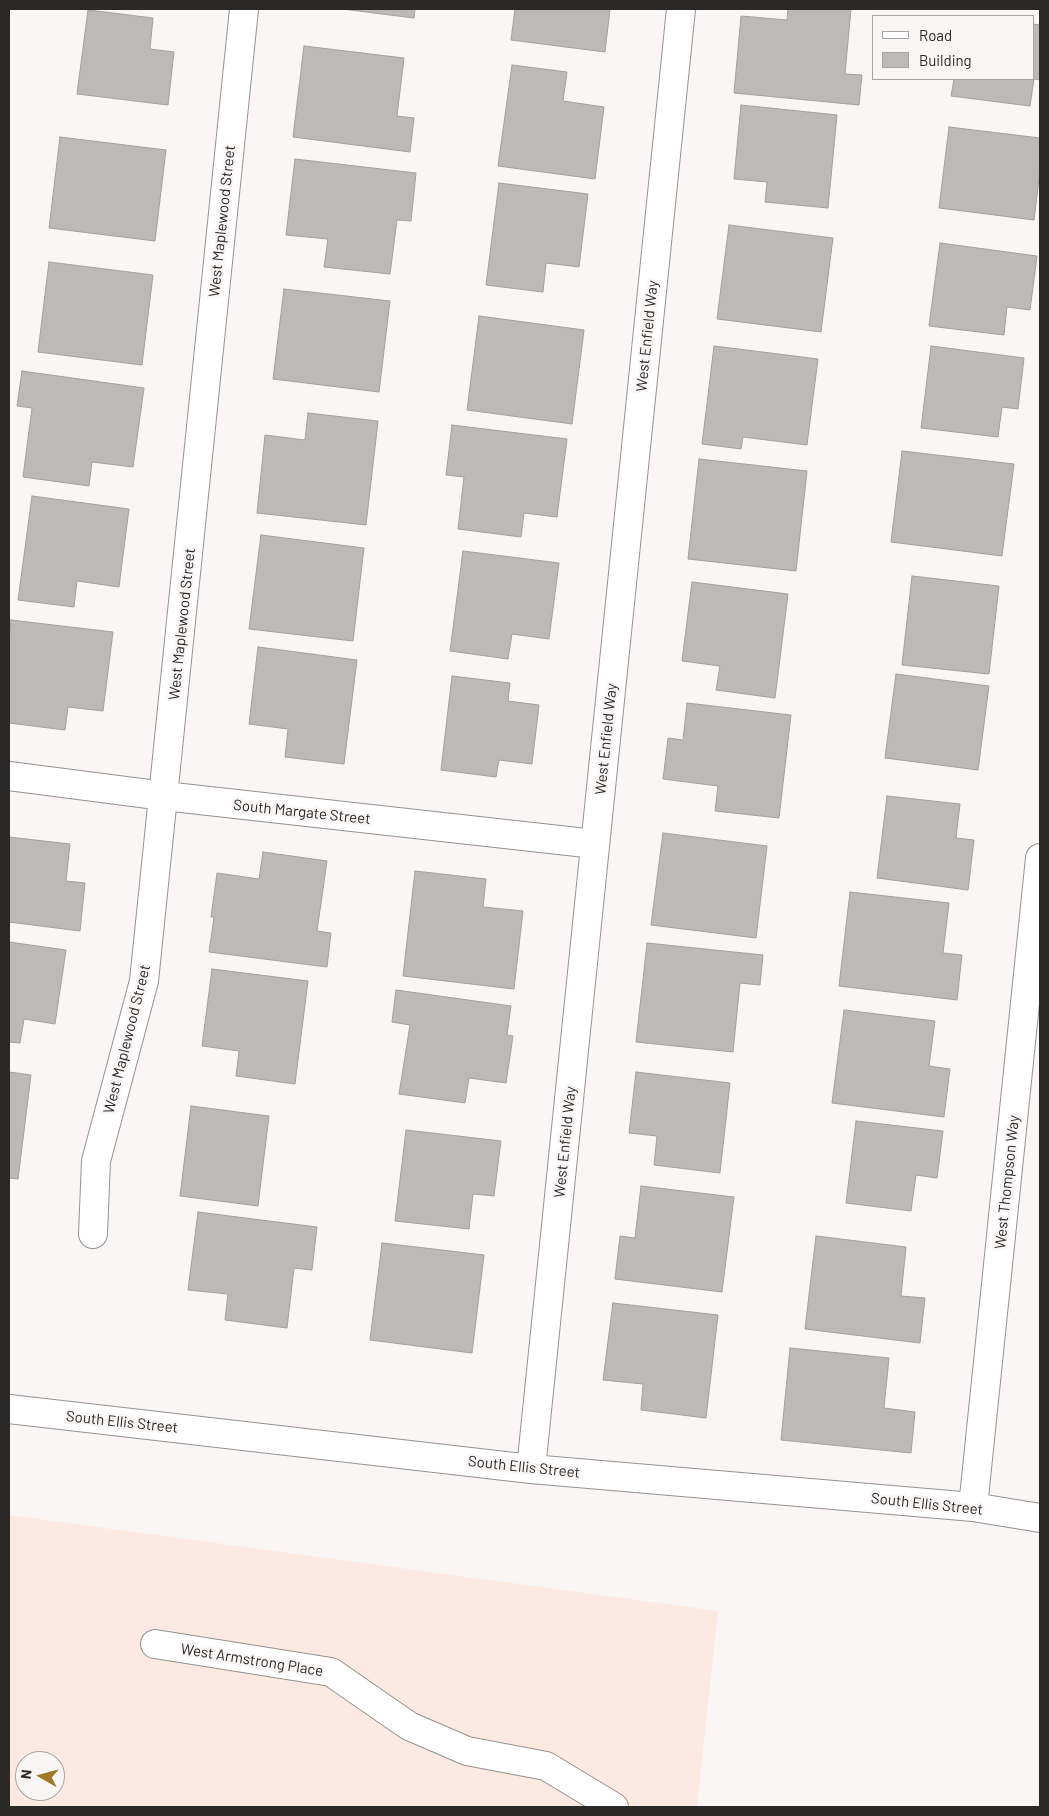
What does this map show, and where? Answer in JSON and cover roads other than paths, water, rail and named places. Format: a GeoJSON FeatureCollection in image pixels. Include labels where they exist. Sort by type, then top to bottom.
{"type":"FeatureCollection","features":[{"type":"Feature","properties":{"kind":"street","name":"West Maplewood Street"},"geometry":{"type":"LineString","coordinates":[[92,1234],[96,1161],[144,981],[244,9]]}},
{"type":"Feature","properties":{"kind":"street","name":"West Enfield Way"},"geometry":{"type":"LineString","coordinates":[[531,1469],[681,9]]}},
{"type":"Feature","properties":{"kind":"street","name":"South Margate Street"},"geometry":{"type":"LineString","coordinates":[[9,776],[164,796],[595,844]]}},
{"type":"Feature","properties":{"kind":"street","name":"West Thompson Way"},"geometry":{"type":"LineString","coordinates":[[974,1507],[1040,858]]}},
{"type":"Feature","properties":{"kind":"street","name":"South Ellis Street"},"geometry":{"type":"LineString","coordinates":[[9,1409],[531,1469],[974,1507],[1040,1518]]}},
{"type":"Feature","properties":{"kind":"street","name":"West Armstrong Place"},"geometry":{"type":"LineString","coordinates":[[155,1644],[331,1672],[409,1726],[467,1751],[546,1766],[614,1807]]}}]}
